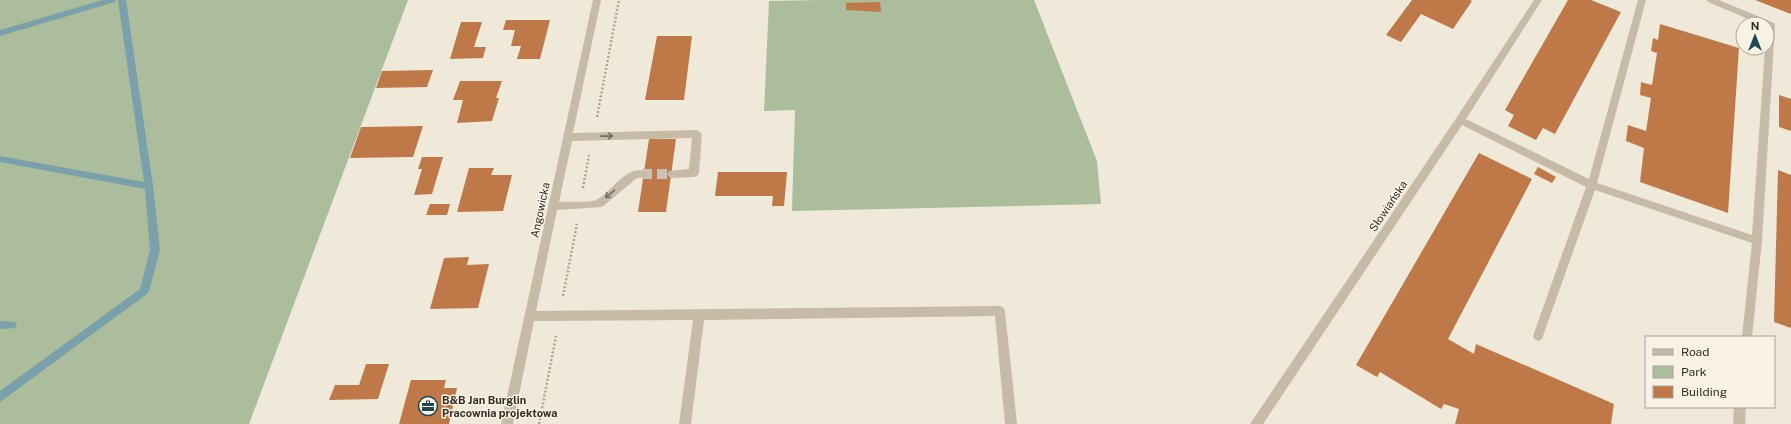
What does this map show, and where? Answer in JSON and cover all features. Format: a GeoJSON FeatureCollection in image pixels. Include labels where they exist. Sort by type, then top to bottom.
{"type":"FeatureCollection","features":[{"type":"Feature","properties":{"kind":"street","name":"Angowicka"},"geometry":{"type":"LineString","coordinates":[[507,424],[597,0]]}},
{"type":"Feature","properties":{"kind":"street","name":"Słowiańska"},"geometry":{"type":"LineString","coordinates":[[1256,424],[1460,120],[1538,0]]}},
{"type":"Feature","properties":{"kind":"street"},"geometry":{"type":"LineString","coordinates":[[1538,336],[1592,185],[1642,0]]}},
{"type":"Feature","properties":{"kind":"street"},"geometry":{"type":"LineString","coordinates":[[1711,0],[1772,25],[1757,241],[1748,336]]}},
{"type":"Feature","properties":{"kind":"street"},"geometry":{"type":"LineString","coordinates":[[1460,120],[1592,185],[1757,241]]}},
{"type":"Feature","properties":{"kind":"street"},"geometry":{"type":"LineString","coordinates":[[568,136],[697,134],[694,173],[672,174]]}},
{"type":"Feature","properties":{"kind":"street"},"geometry":{"type":"LineString","coordinates":[[554,206],[598,204],[635,174],[642,174]]}},
{"type":"Feature","properties":{"kind":"street"},"geometry":{"type":"LineString","coordinates":[[530,316],[1000,311],[1011,424]]}},
{"type":"Feature","properties":{"kind":"street"},"geometry":{"type":"LineString","coordinates":[[685,424],[699,315]]}},
{"type":"Feature","properties":{"kind":"street"},"geometry":{"type":"LineString","coordinates":[[1739,424],[1740,408]]}},
{"type":"Feature","properties":{"kind":"green space"},"geometry":{"type":"Polygon","coordinates":[[[0,0],[408,0],[249,424],[0,424],[0,0]]]}},
{"type":"Feature","properties":{"kind":"green space"},"geometry":{"type":"Polygon","coordinates":[[[1034,0],[1097,161],[1101,204],[792,211],[795,110],[764,111],[769,1],[1034,0]]]}},
{"type":"Feature","properties":{"kind":"building"},"geometry":{"type":"Polygon","coordinates":[[[1412,0],[1472,1],[1453,29],[1421,14],[1401,42],[1386,35],[1412,0]]]}},
{"type":"Feature","properties":{"kind":"building"},"geometry":{"type":"Polygon","coordinates":[[[1568,0],[1591,0],[1621,12],[1555,134],[1543,128],[1536,140],[1508,126],[1514,115],[1505,110],[1568,0]]]}},
{"type":"Feature","properties":{"kind":"building"},"geometry":{"type":"Polygon","coordinates":[[[1755,0],[1791,0],[1791,14],[1755,0]]]}},
{"type":"Feature","properties":{"kind":"building"},"geometry":{"type":"Polygon","coordinates":[[[880,2],[881,12],[846,10],[846,3],[880,2]]]}},
{"type":"Feature","properties":{"kind":"building"},"geometry":{"type":"Polygon","coordinates":[[[506,20],[550,20],[540,59],[517,59],[521,46],[511,46],[515,30],[503,30],[506,20]]]}},
{"type":"Feature","properties":{"kind":"building"},"geometry":{"type":"Polygon","coordinates":[[[461,22],[482,22],[474,47],[486,47],[483,58],[450,59],[461,22]]]}},
{"type":"Feature","properties":{"kind":"building"},"geometry":{"type":"Polygon","coordinates":[[[1660,24],[1735,47],[1735,56],[1738,56],[1728,213],[1640,182],[1644,148],[1626,141],[1628,125],[1646,131],[1651,98],[1640,95],[1641,82],[1652,85],[1657,53],[1651,51],[1653,38],[1658,40],[1660,24]]]}},
{"type":"Feature","properties":{"kind":"building"},"geometry":{"type":"Polygon","coordinates":[[[657,36],[692,36],[684,100],[645,100],[657,36]]]}},
{"type":"Feature","properties":{"kind":"building"},"geometry":{"type":"Polygon","coordinates":[[[433,70],[427,87],[376,88],[382,71],[433,70]]]}},
{"type":"Feature","properties":{"kind":"building"},"geometry":{"type":"Polygon","coordinates":[[[460,81],[502,81],[496,98],[499,98],[492,121],[457,123],[463,100],[453,100],[460,81]]]}},
{"type":"Feature","properties":{"kind":"building"},"geometry":{"type":"Polygon","coordinates":[[[1779,95],[1791,99],[1791,131],[1779,127],[1779,95]]]}},
{"type":"Feature","properties":{"kind":"building"},"geometry":{"type":"Polygon","coordinates":[[[423,126],[413,157],[350,158],[361,127],[423,126]]]}},
{"type":"Feature","properties":{"kind":"building"},"geometry":{"type":"Polygon","coordinates":[[[649,139],[676,139],[666,212],[638,212],[649,139]]]}},
{"type":"Feature","properties":{"kind":"building"},"geometry":{"type":"Polygon","coordinates":[[[1479,153],[1532,179],[1448,339],[1474,354],[1476,344],[1614,404],[1611,424],[1455,424],[1459,409],[1444,404],[1441,409],[1380,372],[1377,377],[1356,365],[1479,153]]]}},
{"type":"Feature","properties":{"kind":"building"},"geometry":{"type":"Polygon","coordinates":[[[422,157],[443,157],[432,194],[414,195],[422,169],[418,169],[422,157]]]}},
{"type":"Feature","properties":{"kind":"building"},"geometry":{"type":"Polygon","coordinates":[[[1538,167],[1556,177],[1552,183],[1534,174],[1538,167]]]}},
{"type":"Feature","properties":{"kind":"building"},"geometry":{"type":"Polygon","coordinates":[[[469,168],[494,168],[491,175],[512,175],[503,211],[457,212],[469,168]]]}},
{"type":"Feature","properties":{"kind":"building"},"geometry":{"type":"Polygon","coordinates":[[[1778,170],[1791,175],[1791,328],[1774,322],[1778,170]]]}},
{"type":"Feature","properties":{"kind":"building"},"geometry":{"type":"Polygon","coordinates":[[[718,172],[787,172],[784,206],[772,206],[773,196],[715,196],[718,172]]]}},
{"type":"Feature","properties":{"kind":"building"},"geometry":{"type":"Polygon","coordinates":[[[430,204],[450,204],[447,215],[426,215],[430,204]]]}},
{"type":"Feature","properties":{"kind":"building"},"geometry":{"type":"Polygon","coordinates":[[[469,257],[467,265],[489,264],[478,308],[430,309],[444,258],[469,257]]]}},
{"type":"Feature","properties":{"kind":"building"},"geometry":{"type":"Polygon","coordinates":[[[366,364],[389,364],[378,399],[329,400],[335,385],[359,385],[366,364]]]}},
{"type":"Feature","properties":{"kind":"building","name":"B&B Jan Burglin Pracownia projektowa"},"geometry":{"type":"Polygon","coordinates":[[[411,380],[446,380],[444,388],[457,388],[449,424],[399,424],[411,380]]]}},
{"type":"Feature","properties":{"kind":"waterway"},"geometry":{"type":"LineString","coordinates":[[0,33],[112,0]]}},
{"type":"Feature","properties":{"kind":"waterway"},"geometry":{"type":"LineString","coordinates":[[122,0],[149,186]]}},
{"type":"Feature","properties":{"kind":"waterway"},"geometry":{"type":"LineString","coordinates":[[0,159],[149,186]]}},
{"type":"Feature","properties":{"kind":"waterway"},"geometry":{"type":"LineString","coordinates":[[0,397],[144,291],[155,250],[149,186]]}},
{"type":"Feature","properties":{"kind":"waterway"},"geometry":{"type":"LineString","coordinates":[[0,325],[12,325]]}},
{"type":"Feature","properties":{"kind":"tunnel"},"geometry":{"type":"LineString","coordinates":[[642,174],[672,174]]}},
{"type":"Feature","properties":{"kind":"place","name":"B&B Jan Burglin Pracownia projektowa"},"geometry":{"type":"Point","coordinates":[428,406]}}]}
